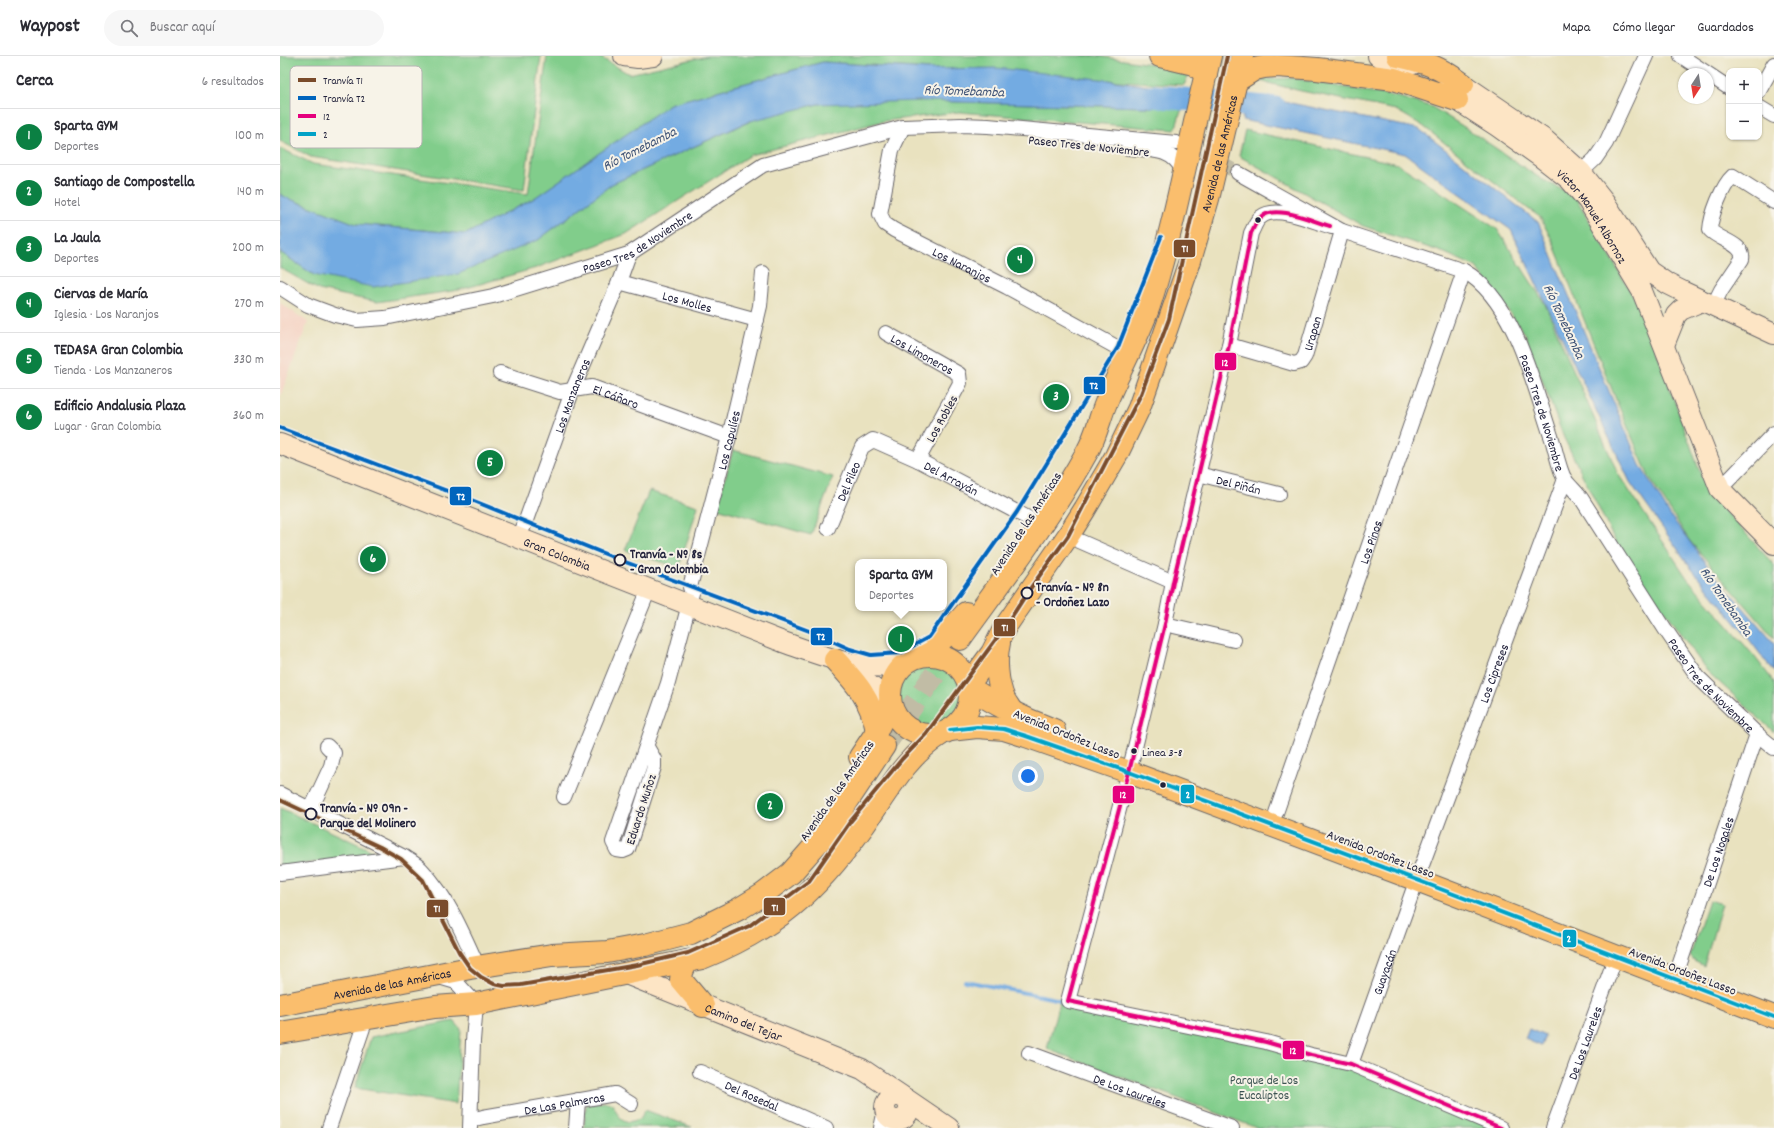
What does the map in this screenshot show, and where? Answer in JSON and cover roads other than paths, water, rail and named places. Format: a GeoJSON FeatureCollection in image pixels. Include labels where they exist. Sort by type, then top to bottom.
{"type":"FeatureCollection","features":[{"type":"Feature","properties":{"kind":"main road"},"geometry":{"type":"LineString","coordinates":[[624,56],[638,58],[653,56]]}},
{"type":"Feature","properties":{"kind":"main road"},"geometry":{"type":"LineString","coordinates":[[1160,56],[1194,64],[1207,69]]}},
{"type":"Feature","properties":{"kind":"main road","name":"Avenida de las Américas"},"geometry":{"type":"LineString","coordinates":[[969,686],[992,653],[1005,627],[1068,536],[1116,456],[1139,408],[1189,264],[1208,199],[1242,56]]}},
{"type":"Feature","properties":{"kind":"main road","name":"Victor Manuel Albornoz"},"geometry":{"type":"LineString","coordinates":[[1378,56],[1419,66],[1460,92],[1544,139],[1581,172],[1604,200],[1649,271],[1668,284],[1684,292]]}},
{"type":"Feature","properties":{"kind":"main road"},"geometry":{"type":"LineString","coordinates":[[1398,56],[1427,63],[1448,73],[1460,92]]}},
{"type":"Feature","properties":{"kind":"main road","name":"Victor Manuel Albornoz"},"geometry":{"type":"LineString","coordinates":[[1263,60],[1332,64],[1385,72],[1460,92],[1497,126],[1569,179],[1588,201],[1642,291],[1720,489],[1774,544]]}},
{"type":"Feature","properties":{"kind":"main road"},"geometry":{"type":"LineString","coordinates":[[1235,82],[1255,69],[1277,66],[1317,69],[1394,79],[1460,92]]}},
{"type":"Feature","properties":{"kind":"main road","name":"Avenida de las Américas"},"geometry":{"type":"LineString","coordinates":[[1139,408],[1103,449],[1054,532],[965,643],[1072,478],[1088,450],[1107,399],[1129,354],[1148,308],[1162,259],[1195,129],[1207,69]]}},
{"type":"Feature","properties":{"kind":"main road"},"geometry":{"type":"LineString","coordinates":[[1650,309],[1666,310],[1678,307],[1683,299],[1684,292],[1774,334]]}},
{"type":"Feature","properties":{"kind":"main road"},"geometry":{"type":"LineString","coordinates":[[1664,345],[1672,321],[1681,310],[1708,303]]}},
{"type":"Feature","properties":{"kind":"main road","name":"Avenida de las Américas"},"geometry":{"type":"LineString","coordinates":[[913,658],[937,644],[964,616],[979,596],[1085,430],[1107,399]]}},
{"type":"Feature","properties":{"kind":"main road","name":"Gran Colombia"},"geometry":{"type":"LineString","coordinates":[[280,444],[783,642],[835,660],[886,666],[913,658]]}},
{"type":"Feature","properties":{"kind":"main road"},"geometry":{"type":"LineString","coordinates":[[1005,627],[997,650],[998,675],[1004,699],[1012,712]]}},
{"type":"Feature","properties":{"kind":"main road"},"geometry":{"type":"LineString","coordinates":[[280,1033],[435,1007],[471,999],[626,974],[702,958],[744,940],[797,904],[835,863],[861,829],[903,768],[926,744],[946,732],[962,719],[969,704],[969,686],[966,678],[955,663],[948,659],[934,655],[913,658],[899,668],[893,678],[890,689],[890,702],[896,717],[906,728],[922,735],[946,732]]}},
{"type":"Feature","properties":{"kind":"main road"},"geometry":{"type":"LineString","coordinates":[[835,660],[855,682],[865,696],[885,743]]}},
{"type":"Feature","properties":{"kind":"main road","name":"Gran Colombia"},"geometry":{"type":"LineString","coordinates":[[835,660],[890,702]]}},
{"type":"Feature","properties":{"kind":"main road","name":"Avenida Ordoñez Lasso"},"geometry":{"type":"LineString","coordinates":[[969,686],[988,700],[1027,720],[1048,736]]}},
{"type":"Feature","properties":{"kind":"main road","name":"Avenida de las Américas"},"geometry":{"type":"LineString","coordinates":[[471,999],[478,1000],[487,993],[504,986],[637,961],[700,942],[734,927],[767,907],[802,879],[885,743],[890,702]]}},
{"type":"Feature","properties":{"kind":"main road","name":"Avenida Ordoñez Lasso"},"geometry":{"type":"LineString","coordinates":[[946,732],[977,727],[1004,729],[1048,736],[1774,1005]]}},
{"type":"Feature","properties":{"kind":"main road","name":"Avenida de las Américas"},"geometry":{"type":"LineString","coordinates":[[280,1006],[478,967],[552,955],[607,952],[645,945],[691,933],[762,895],[791,873],[827,832],[885,743]]}},
{"type":"Feature","properties":{"kind":"main road","name":"Avenida Ordoñez Lasso"},"geometry":{"type":"LineString","coordinates":[[1130,766],[1276,813],[1616,956],[1774,1017]]}},
{"type":"Feature","properties":{"kind":"main road"},"geometry":{"type":"LineString","coordinates":[[687,961],[682,972],[681,980],[703,1006]]}},
{"type":"Feature","properties":{"kind":"main road","name":"Camino del Tejar"},"geometry":{"type":"LineString","coordinates":[[626,974],[703,1006],[794,1040],[862,1069],[895,1113],[946,1126]]}},
{"type":"Feature","properties":{"kind":"street","name":"Victor Manuel Albornoz"},"geometry":{"type":"LineString","coordinates":[[1581,172],[1595,160],[1606,142],[1646,56]]}},
{"type":"Feature","properties":{"kind":"street"},"geometry":{"type":"LineString","coordinates":[[1681,56],[1726,86]]}},
{"type":"Feature","properties":{"kind":"street"},"geometry":{"type":"LineString","coordinates":[[1762,86],[1774,64]]}},
{"type":"Feature","properties":{"kind":"street"},"geometry":{"type":"LineString","coordinates":[[1762,109],[1774,116]]}},
{"type":"Feature","properties":{"kind":"street","name":"Paseo Tres de Noviembre"},"geometry":{"type":"LineString","coordinates":[[280,287],[308,305],[335,315],[357,320],[385,318],[493,296],[629,254],[763,165],[903,127],[961,125],[988,126],[1176,143]]}},
{"type":"Feature","properties":{"kind":"street","name":"Paseo Tres de Noviembre"},"geometry":{"type":"LineString","coordinates":[[988,126],[997,136],[1168,153],[1179,162],[1184,171]]}},
{"type":"Feature","properties":{"kind":"street","name":"Los Naranjos"},"geometry":{"type":"LineString","coordinates":[[903,127],[890,157],[880,214],[885,224],[894,230],[1007,287],[1129,354]]}},
{"type":"Feature","properties":{"kind":"street","name":"Paseo Tres de Noviembre"},"geometry":{"type":"LineString","coordinates":[[1238,173],[1337,229],[1464,271],[1476,278],[1511,324],[1523,353],[1565,479],[1581,498],[1665,629],[1698,677],[1757,734],[1774,748]]}},
{"type":"Feature","properties":{"kind":"street"},"geometry":{"type":"LineString","coordinates":[[1708,303],[1721,290],[1742,260],[1743,254],[1741,249],[1714,235],[1710,230],[1710,219],[1728,181],[1733,176],[1740,179],[1774,202]]}},
{"type":"Feature","properties":{"kind":"street"},"geometry":{"type":"LineString","coordinates":[[1337,229],[1286,213],[1270,212],[1260,217],[1251,232],[1228,345],[1173,582],[1165,624],[1130,766],[1068,1002],[1266,1042],[1351,1064],[1501,1128]]}},
{"type":"Feature","properties":{"kind":"street","name":"Urapan"},"geometry":{"type":"LineString","coordinates":[[1228,345],[1294,364],[1301,362],[1305,356],[1337,229]]}},
{"type":"Feature","properties":{"kind":"street","name":"Los Manzaneros"},"geometry":{"type":"LineString","coordinates":[[518,538],[525,523],[573,389],[619,282],[629,254]]}},
{"type":"Feature","properties":{"kind":"street","name":"Los Pinos"},"geometry":{"type":"LineString","coordinates":[[1276,813],[1464,271]]}},
{"type":"Feature","properties":{"kind":"street","name":"Los Capulíes"},"geometry":{"type":"LineString","coordinates":[[688,604],[692,593],[690,587],[730,437],[757,320],[763,273]]}},
{"type":"Feature","properties":{"kind":"street","name":"Los Molles"},"geometry":{"type":"LineString","coordinates":[[619,282],[757,320]]}},
{"type":"Feature","properties":{"kind":"street","name":"Los Limoneros"},"geometry":{"type":"LineString","coordinates":[[886,333],[959,374]]}},
{"type":"Feature","properties":{"kind":"street","name":"El Cáñaro"},"geometry":{"type":"LineString","coordinates":[[500,373],[560,392],[592,387],[730,437]]}},
{"type":"Feature","properties":{"kind":"street","name":"Los Robles"},"geometry":{"type":"LineString","coordinates":[[918,460],[960,383],[959,374]]}},
{"type":"Feature","properties":{"kind":"street"},"geometry":{"type":"LineString","coordinates":[[1720,489],[1774,433]]}},
{"type":"Feature","properties":{"kind":"street","name":"Del Arrayán"},"geometry":{"type":"LineString","coordinates":[[873,440],[918,460],[1028,518]]}},
{"type":"Feature","properties":{"kind":"street","name":"Del Pileo"},"geometry":{"type":"LineString","coordinates":[[828,528],[862,447],[873,440]]}},
{"type":"Feature","properties":{"kind":"street","name":"Del Piñán"},"geometry":{"type":"LineString","coordinates":[[1198,474],[1279,494]]}},
{"type":"Feature","properties":{"kind":"street","name":"Los Cipreses"},"geometry":{"type":"LineString","coordinates":[[1419,874],[1565,479]]}},
{"type":"Feature","properties":{"kind":"street"},"geometry":{"type":"LineString","coordinates":[[1068,536],[1173,582]]}},
{"type":"Feature","properties":{"kind":"street"},"geometry":{"type":"LineString","coordinates":[[564,797],[649,589]]}},
{"type":"Feature","properties":{"kind":"street","name":"Eduardo Muñoz"},"geometry":{"type":"LineString","coordinates":[[647,747],[654,759],[654,767],[628,849],[623,851],[617,850],[613,842],[647,747],[679,644],[688,604]]}},
{"type":"Feature","properties":{"kind":"street"},"geometry":{"type":"LineString","coordinates":[[1165,624],[1234,640]]}},
{"type":"Feature","properties":{"kind":"street","name":"De Los Nogales"},"geometry":{"type":"LineString","coordinates":[[1678,969],[1757,734]]}},
{"type":"Feature","properties":{"kind":"street"},"geometry":{"type":"LineString","coordinates":[[311,809],[331,766],[334,753],[327,746]]}},
{"type":"Feature","properties":{"kind":"street"},"geometry":{"type":"LineString","coordinates":[[280,794],[404,856],[421,868],[442,896],[466,939],[478,967]]}},
{"type":"Feature","properties":{"kind":"street"},"geometry":{"type":"LineString","coordinates":[[280,873],[404,856]]}},
{"type":"Feature","properties":{"kind":"street","name":"Guayacán"},"geometry":{"type":"LineString","coordinates":[[1351,1064],[1419,874]]}},
{"type":"Feature","properties":{"kind":"street","name":"De Los Laureles"},"geometry":{"type":"LineString","coordinates":[[1553,1128],[1616,956]]}},
{"type":"Feature","properties":{"kind":"street"},"geometry":{"type":"LineString","coordinates":[[433,976],[456,982],[471,999],[473,1041],[471,1124]]}},
{"type":"Feature","properties":{"kind":"street"},"geometry":{"type":"LineString","coordinates":[[329,1128],[366,1019]]}},
{"type":"Feature","properties":{"kind":"street","name":"De Los Laureles"},"geometry":{"type":"LineString","coordinates":[[1029,1053],[1232,1128]]}},
{"type":"Feature","properties":{"kind":"street","name":"Del Rosedal"},"geometry":{"type":"LineString","coordinates":[[700,1072],[826,1128]]}},
{"type":"Feature","properties":{"kind":"street","name":"De Las Palmeras"},"geometry":{"type":"LineString","coordinates":[[471,1124],[483,1117],[615,1094],[631,1104]]}},
{"type":"Feature","properties":{"kind":"street"},"geometry":{"type":"LineString","coordinates":[[576,1128],[578,1100]]}},
{"type":"Feature","properties":{"kind":"water"},"geometry":{"type":"Polygon","coordinates":[[[823,62],[928,69],[996,68],[1109,80],[1187,92],[1182,108],[919,101],[818,104],[750,121],[612,184],[538,240],[458,274],[373,287],[314,275],[280,252],[280,194],[356,224],[466,234],[533,199],[670,104],[823,62]]]}},
{"type":"Feature","properties":{"kind":"water"},"geometry":{"type":"Polygon","coordinates":[[[1246,94],[1419,129],[1538,222],[1640,465],[1670,515],[1713,573],[1774,643],[1774,672],[1691,568],[1630,482],[1511,230],[1405,154],[1242,120],[1246,94]]]}},
{"type":"Feature","properties":{"kind":"water"},"geometry":{"type":"Polygon","coordinates":[[[1529,1029],[1545,1036],[1541,1046],[1525,1039],[1529,1029]]]}},
{"type":"Feature","properties":{"kind":"waterway","name":"Río Tomebamba"},"geometry":{"type":"LineString","coordinates":[[1153,96],[1275,108]]}},
{"type":"Feature","properties":{"kind":"waterway"},"geometry":{"type":"LineString","coordinates":[[965,981],[1066,1001]]}},
{"type":"Feature","properties":{"kind":"tunnel"},"geometry":{"type":"LineString","coordinates":[[1211,56],[1256,60]]}},
{"type":"Feature","properties":{"kind":"tunnel"},"geometry":{"type":"LineString","coordinates":[[1182,145],[1204,154],[1238,173]]}},
{"type":"Feature","properties":{"kind":"tunnel"},"geometry":{"type":"LineString","coordinates":[[884,746],[960,639]]}},
{"type":"Feature","properties":{"kind":"tram line","name":"T1"},"geometry":{"type":"LineString","coordinates":[[280,800],[380,847],[401,859],[423,880],[459,952],[470,968],[481,977],[494,984],[504,986],[521,985],[637,965],[688,953],[749,926],[809,881],[850,822],[902,759],[926,734],[1005,627],[1027,593],[1068,536],[1141,394],[1169,319],[1227,56]]}},
{"type":"Feature","properties":{"kind":"tram line","name":"T2"},"geometry":{"type":"LineString","coordinates":[[280,428],[474,501],[620,560],[812,632],[850,649],[871,655],[900,653],[929,637],[1017,512],[1118,347],[1161,237]]}},
{"type":"Feature","properties":{"kind":"place","name":"Ciervas de María"},"geometry":{"type":"Point","coordinates":[1020,260]}},
{"type":"Feature","properties":{"kind":"place","name":"La Jaula"},"geometry":{"type":"Point","coordinates":[1056,397]}},
{"type":"Feature","properties":{"kind":"place","name":"TEDASA Gran Colombia"},"geometry":{"type":"Point","coordinates":[490,463]}},
{"type":"Feature","properties":{"kind":"place","name":"Edificio Andalusia Plaza"},"geometry":{"type":"Point","coordinates":[373,559]}},
{"type":"Feature","properties":{"kind":"place","name":"Tranvía - Nº 8s - Gran Colombia"},"geometry":{"type":"Point","coordinates":[620,560]}},
{"type":"Feature","properties":{"kind":"place","name":"Tranvía - Nº 8n - Ordoñez Lazo"},"geometry":{"type":"Point","coordinates":[1027,593]}},
{"type":"Feature","properties":{"kind":"place","name":"Sparta GYM"},"geometry":{"type":"Point","coordinates":[901,639]}},
{"type":"Feature","properties":{"kind":"place","name":"Linea 3-8"},"geometry":{"type":"Point","coordinates":[1134,751]}},
{"type":"Feature","properties":{"kind":"place","name":"Santiago de Compostella"},"geometry":{"type":"Point","coordinates":[770,806]}},
{"type":"Feature","properties":{"kind":"place","name":"Tranvía - Nº 09n - Parque del Molinero"},"geometry":{"type":"Point","coordinates":[311,814]}},
{"type":"Feature","properties":{"kind":"park label","name":"Parque de Los Eucaliptos"},"geometry":{"type":"Point","coordinates":[1264,1086]}}]}
